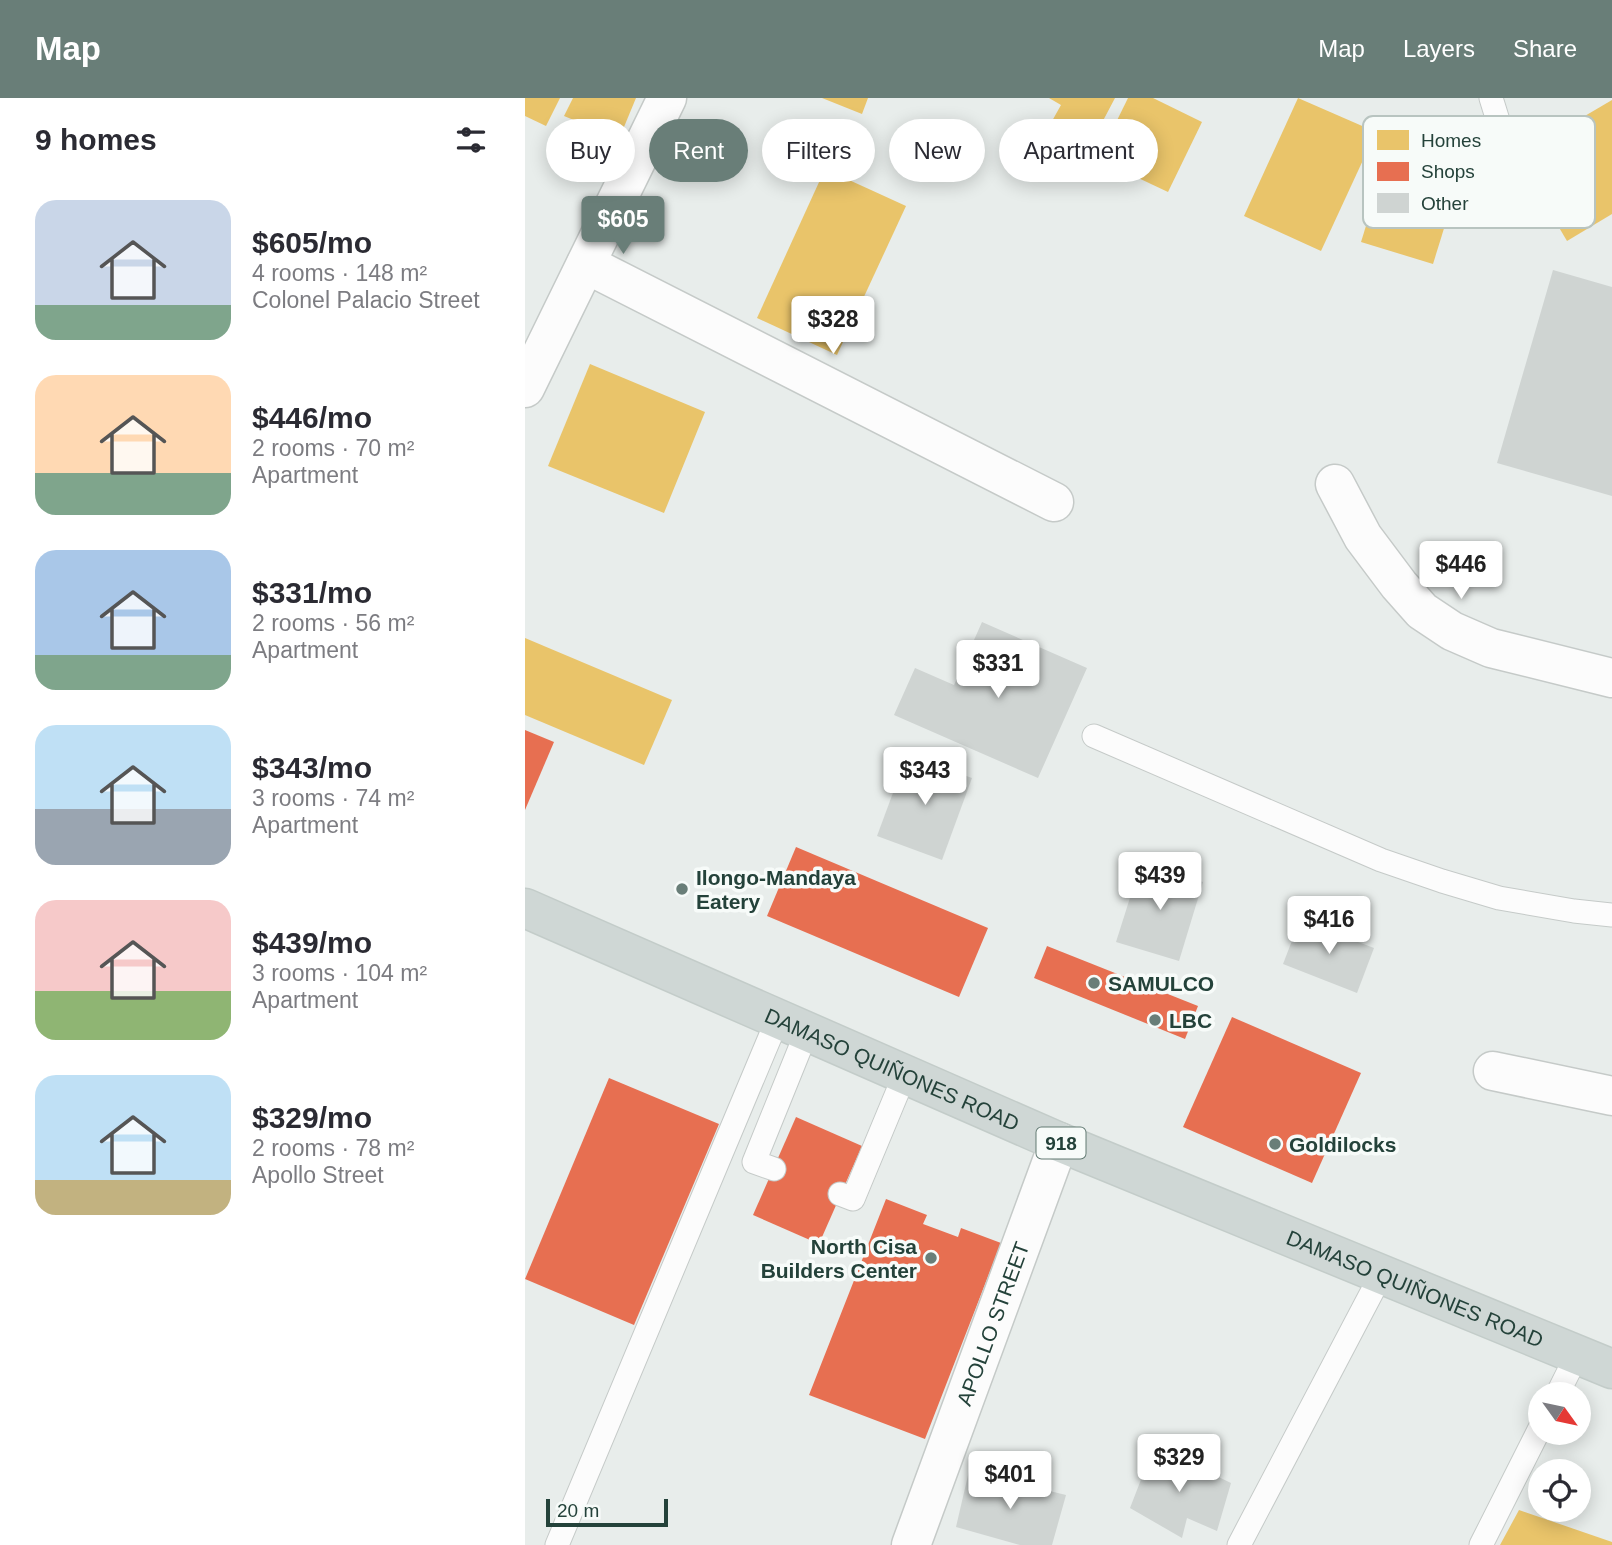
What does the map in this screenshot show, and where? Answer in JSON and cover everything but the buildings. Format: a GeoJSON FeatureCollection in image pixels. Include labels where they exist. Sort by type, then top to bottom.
{"type":"FeatureCollection","features":[{"type":"Feature","properties":{"kind":"main road","name":"DAMASO QUIÑONES ROAD"},"geometry":{"type":"LineString","coordinates":[[525,908],[1059,1142],[1612,1369]]}},
{"type":"Feature","properties":{"kind":"street"},"geometry":{"type":"LineString","coordinates":[[525,388],[667,98]]}},
{"type":"Feature","properties":{"kind":"street"},"geometry":{"type":"LineString","coordinates":[[586,264],[1054,502]]}},
{"type":"Feature","properties":{"kind":"street"},"geometry":{"type":"LineString","coordinates":[[1335,484],[1363,537],[1422,611],[1452,631],[1491,648],[1612,678]]}},
{"type":"Feature","properties":{"kind":"street"},"geometry":{"type":"LineString","coordinates":[[1493,1071],[1612,1096]]}},
{"type":"Feature","properties":{"kind":"street","name":"APOLLO STREET"},"geometry":{"type":"LineString","coordinates":[[911,1545],[1059,1142]]}},
{"type":"Feature","properties":{"kind":"lane"},"geometry":{"type":"LineString","coordinates":[[1491,98],[1497,116]]}},
{"type":"Feature","properties":{"kind":"lane"},"geometry":{"type":"LineString","coordinates":[[1094,736],[1381,860],[1499,898],[1612,915]]}},
{"type":"Feature","properties":{"kind":"lane"},"geometry":{"type":"LineString","coordinates":[[774,1169],[754,1162],[792,1025]]}},
{"type":"Feature","properties":{"kind":"lane"},"geometry":{"type":"LineString","coordinates":[[557,1545],[792,1025]]}},
{"type":"Feature","properties":{"kind":"lane"},"geometry":{"type":"LineString","coordinates":[[840,1194],[853,1199],[905,1074]]}},
{"type":"Feature","properties":{"kind":"lane"},"geometry":{"type":"LineString","coordinates":[[1239,1545],[1381,1275]]}},
{"type":"Feature","properties":{"kind":"lane"},"geometry":{"type":"LineString","coordinates":[[1564,1382],[1577,1355]]}},
{"type":"Feature","properties":{"kind":"lane"},"geometry":{"type":"LineString","coordinates":[[1481,1545],[1531,1446]]}},
{"type":"Feature","properties":{"kind":"place","name":"Ilongo-Mandaya Eatery"},"geometry":{"type":"Point","coordinates":[682,889]}},
{"type":"Feature","properties":{"kind":"place","name":"SAMULCO"},"geometry":{"type":"Point","coordinates":[1094,983]}},
{"type":"Feature","properties":{"kind":"place","name":"LBC"},"geometry":{"type":"Point","coordinates":[1155,1020]}},
{"type":"Feature","properties":{"kind":"place","name":"Goldilocks"},"geometry":{"type":"Point","coordinates":[1275,1144]}},
{"type":"Feature","properties":{"kind":"place","name":"North Cisa Builders Center"},"geometry":{"type":"Point","coordinates":[931,1258]}}]}
